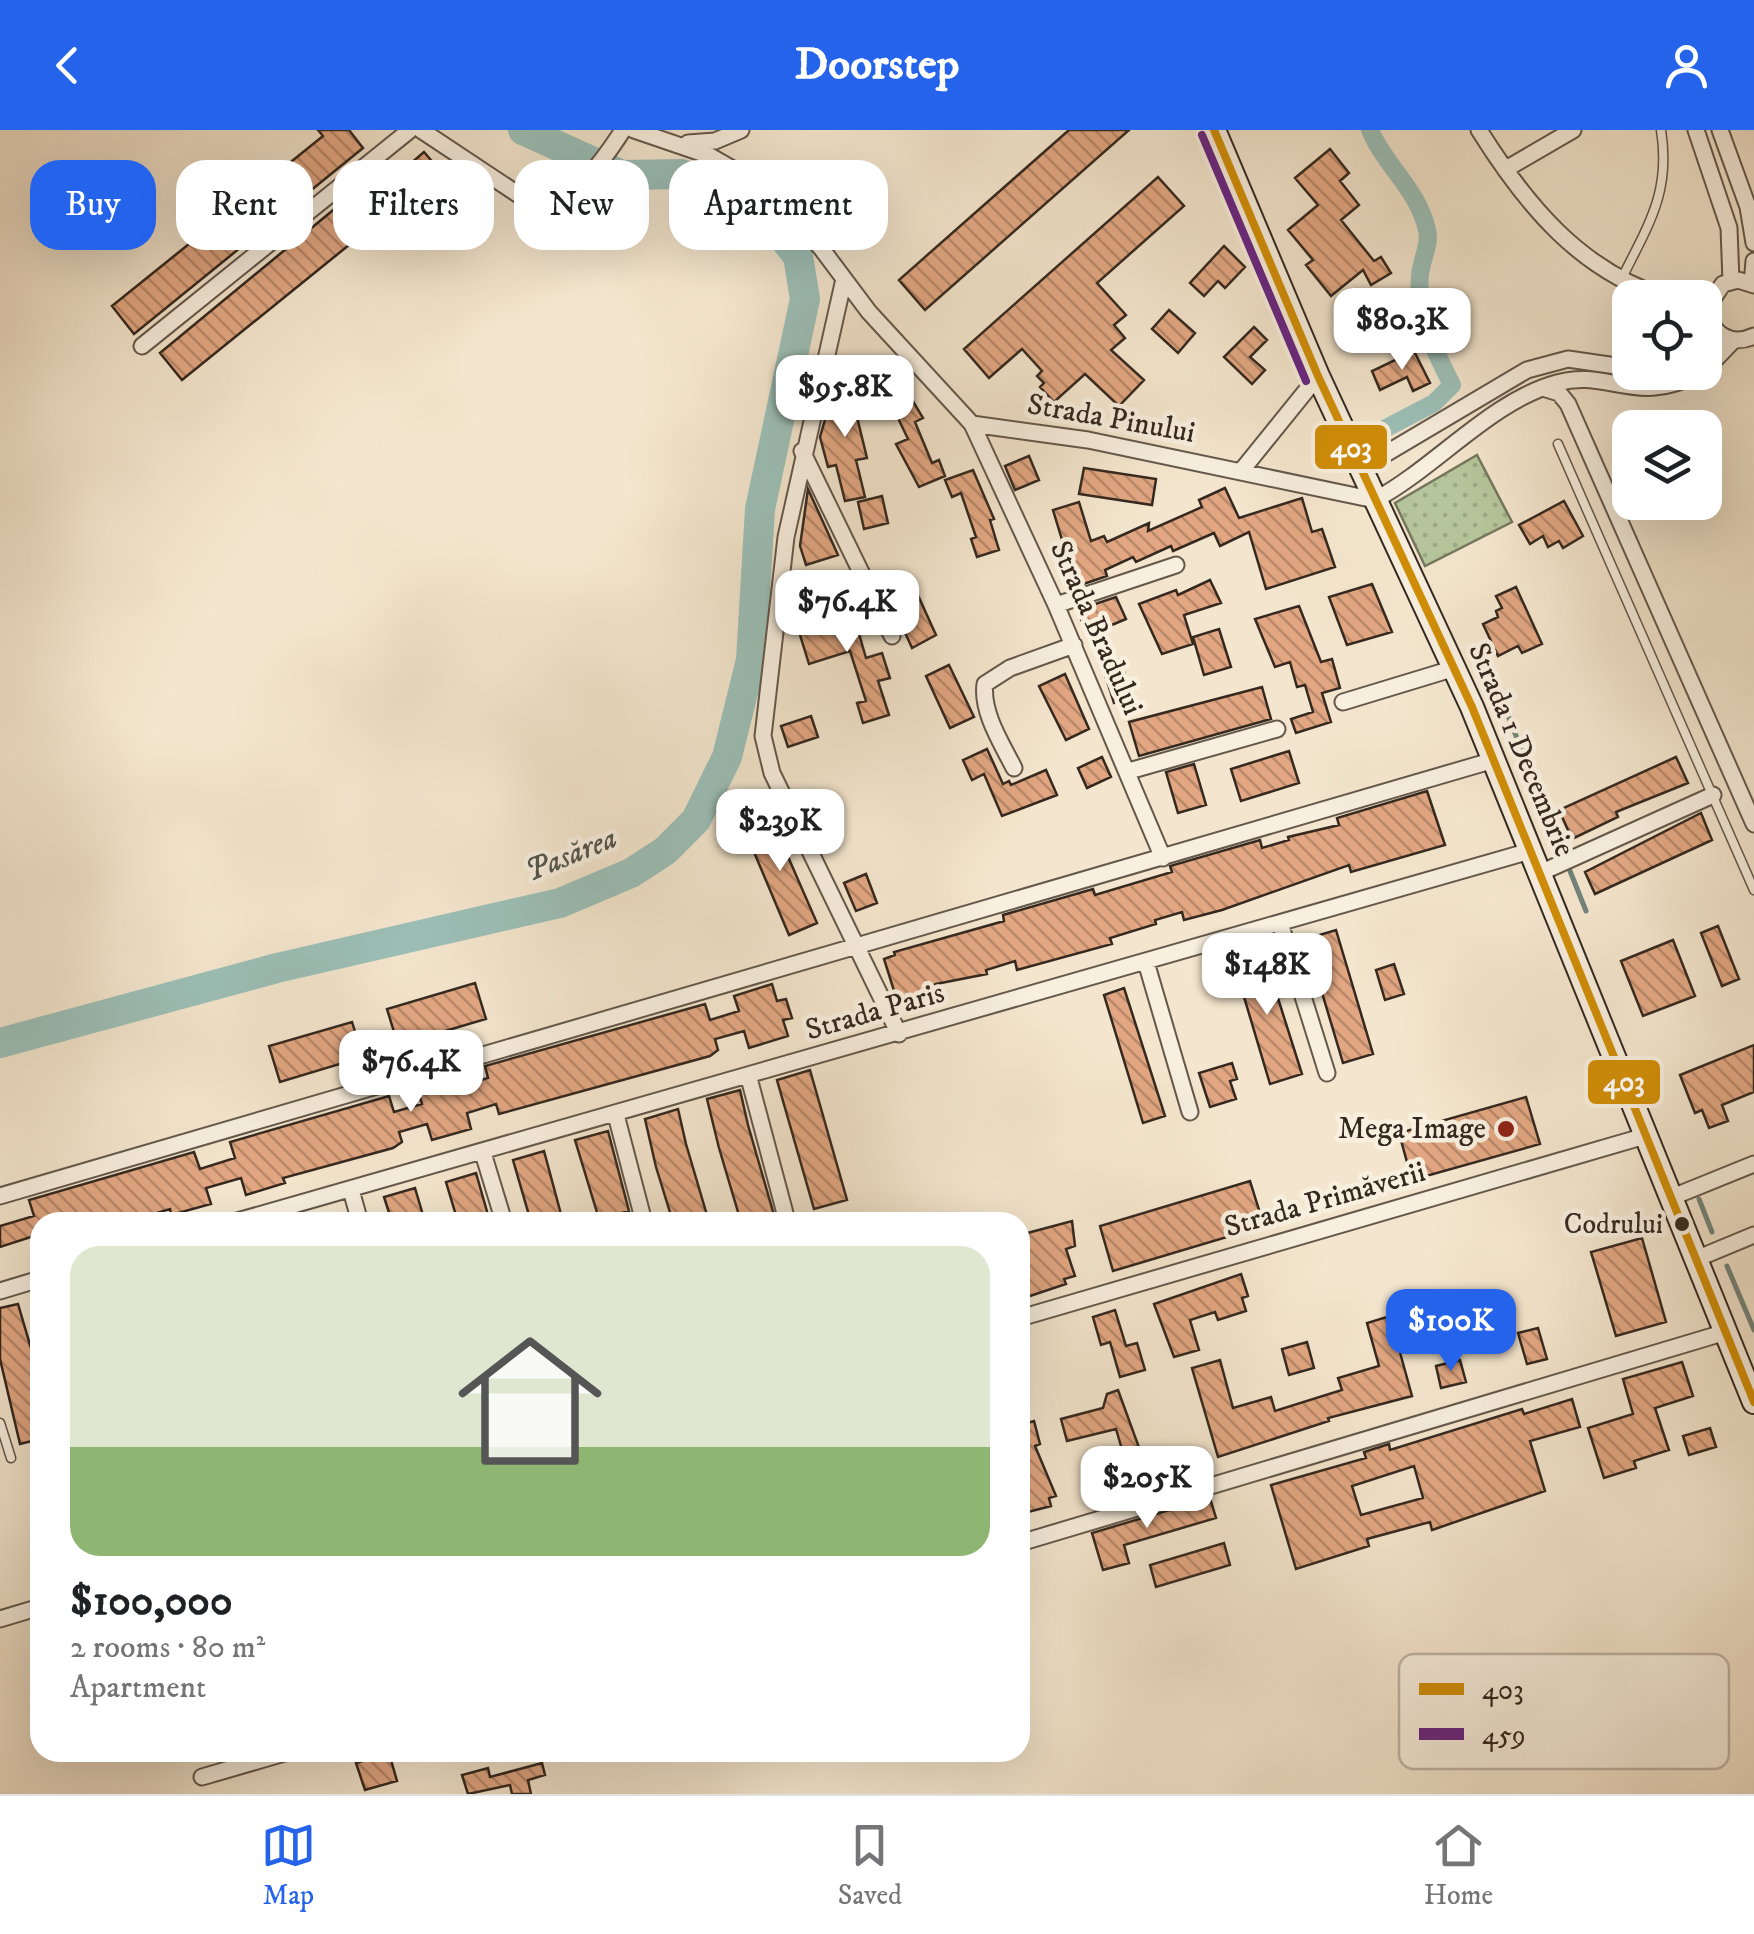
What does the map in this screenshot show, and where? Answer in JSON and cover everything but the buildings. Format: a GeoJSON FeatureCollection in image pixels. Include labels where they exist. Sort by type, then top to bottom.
{"type":"FeatureCollection","features":[{"type":"Feature","properties":{"kind":"main road","name":"Strada 1 Decembrie"},"geometry":{"type":"LineString","coordinates":[[1214,130],[1318,376],[1455,668],[1530,851],[1548,869],[1645,1136],[1754,1402]]}},
{"type":"Feature","properties":{"kind":"street"},"geometry":{"type":"LineString","coordinates":[[142,346],[410,130]]}},
{"type":"Feature","properties":{"kind":"street"},"geometry":{"type":"LineString","coordinates":[[421,130],[537,207],[560,202],[605,157],[623,130]]}},
{"type":"Feature","properties":{"kind":"street"},"geometry":{"type":"LineString","coordinates":[[634,130],[679,142],[715,141],[741,130]]}},
{"type":"Feature","properties":{"kind":"street"},"geometry":{"type":"LineString","coordinates":[[1480,130],[1553,230],[1621,280]]}},
{"type":"Feature","properties":{"kind":"street"},"geometry":{"type":"LineString","coordinates":[[1506,170],[1573,130]]}},
{"type":"Feature","properties":{"kind":"street"},"geometry":{"type":"LineString","coordinates":[[1696,130],[1728,228],[1731,281]]}},
{"type":"Feature","properties":{"kind":"street"},"geometry":{"type":"LineString","coordinates":[[1720,130],[1748,207],[1754,242]]}},
{"type":"Feature","properties":{"kind":"street","name":"Strada Bradului"},"geometry":{"type":"LineString","coordinates":[[679,142],[766,188],[972,424],[1074,645],[1163,858]]}},
{"type":"Feature","properties":{"kind":"street"},"geometry":{"type":"LineString","coordinates":[[1722,286],[1731,281],[1753,284],[1754,261]]}},
{"type":"Feature","properties":{"kind":"street"},"geometry":{"type":"LineString","coordinates":[[844,279],[802,451],[786,537],[764,748],[785,803],[899,1034]]}},
{"type":"Feature","properties":{"kind":"street"},"geometry":{"type":"LineString","coordinates":[[1722,340],[1754,336]]}},
{"type":"Feature","properties":{"kind":"street"},"geometry":{"type":"LineString","coordinates":[[1722,352],[1733,341]]}},
{"type":"Feature","properties":{"kind":"street"},"geometry":{"type":"LineString","coordinates":[[1360,469],[1526,370],[1568,359],[1612,365]]}},
{"type":"Feature","properties":{"kind":"street"},"geometry":{"type":"LineString","coordinates":[[1242,470],[1318,376]]}},
{"type":"Feature","properties":{"kind":"street"},"geometry":{"type":"LineString","coordinates":[[1375,500],[1436,462],[1524,394],[1582,380],[1612,385]]}},
{"type":"Feature","properties":{"kind":"street"},"geometry":{"type":"LineString","coordinates":[[1542,388],[1558,393],[1568,404],[1754,824]]}},
{"type":"Feature","properties":{"kind":"street","name":"Strada Pinului"},"geometry":{"type":"LineString","coordinates":[[972,424],[1088,440],[1375,500]]}},
{"type":"Feature","properties":{"kind":"street"},"geometry":{"type":"LineString","coordinates":[[802,451],[892,636]]}},
{"type":"Feature","properties":{"kind":"street"},"geometry":{"type":"LineString","coordinates":[[1056,605],[1176,565]]}},
{"type":"Feature","properties":{"kind":"street"},"geometry":{"type":"LineString","coordinates":[[1014,768],[990,717],[983,696],[985,684],[1010,668],[1074,645]]}},
{"type":"Feature","properties":{"kind":"street"},"geometry":{"type":"LineString","coordinates":[[1343,702],[1455,668]]}},
{"type":"Feature","properties":{"kind":"street"},"geometry":{"type":"LineString","coordinates":[[1129,771],[1277,729]]}},
{"type":"Feature","properties":{"kind":"street"},"geometry":{"type":"LineString","coordinates":[[0,1196],[1494,760]]}},
{"type":"Feature","properties":{"kind":"street"},"geometry":{"type":"LineString","coordinates":[[1548,869],[1714,796]]}},
{"type":"Feature","properties":{"kind":"street","name":"Strada Paris"},"geometry":{"type":"LineString","coordinates":[[271,1212],[749,1078],[1530,851]]}},
{"type":"Feature","properties":{"kind":"street"},"geometry":{"type":"LineString","coordinates":[[1280,922],[1327,1074]]}},
{"type":"Feature","properties":{"kind":"street"},"geometry":{"type":"LineString","coordinates":[[1146,962],[1190,1112]]}},
{"type":"Feature","properties":{"kind":"street"},"geometry":{"type":"LineString","coordinates":[[749,1078],[785,1212]]}},
{"type":"Feature","properties":{"kind":"street"},"geometry":{"type":"LineString","coordinates":[[616,1115],[641,1212]]}},
{"type":"Feature","properties":{"kind":"street","name":"Strada Primăverii"},"geometry":{"type":"LineString","coordinates":[[1030,1315],[1645,1136]]}},
{"type":"Feature","properties":{"kind":"street"},"geometry":{"type":"LineString","coordinates":[[483,1152],[501,1212]]}},
{"type":"Feature","properties":{"kind":"street"},"geometry":{"type":"LineString","coordinates":[[1670,1198],[1754,1164]]}},
{"type":"Feature","properties":{"kind":"street"},"geometry":{"type":"LineString","coordinates":[[351,1190],[357,1212]]}},
{"type":"Feature","properties":{"kind":"street"},"geometry":{"type":"LineString","coordinates":[[1696,1259],[1754,1235]]}},
{"type":"Feature","properties":{"kind":"street"},"geometry":{"type":"LineString","coordinates":[[0,1291],[30,1282]]}},
{"type":"Feature","properties":{"kind":"street"},"geometry":{"type":"LineString","coordinates":[[1030,1540],[1726,1332]]}},
{"type":"Feature","properties":{"kind":"street"},"geometry":{"type":"LineString","coordinates":[[0,1619],[30,1610]]}},
{"type":"Feature","properties":{"kind":"street"},"geometry":{"type":"LineString","coordinates":[[202,1778],[255,1762]]}},
{"type":"Feature","properties":{"kind":"lane"},"geometry":{"type":"LineString","coordinates":[[1621,280],[1658,206],[1666,176],[1660,130]]}},
{"type":"Feature","properties":{"kind":"lane"},"geometry":{"type":"LineString","coordinates":[[1558,444],[1754,890]]}},
{"type":"Feature","properties":{"kind":"lane"},"geometry":{"type":"LineString","coordinates":[[0,1423],[11,1458]]}},
{"type":"Feature","properties":{"kind":"green space"},"geometry":{"type":"Polygon","coordinates":[[[1477,455],[1512,522],[1425,566],[1395,503],[1477,455]]]}},
{"type":"Feature","properties":{"kind":"waterway","name":"Pasărea"},"geometry":{"type":"LineString","coordinates":[[0,1043],[277,968],[560,903],[631,873],[665,851],[696,820],[727,757],[751,660],[760,509],[805,299],[798,256],[767,218],[682,174],[622,175],[523,130]]}},
{"type":"Feature","properties":{"kind":"waterway"},"geometry":{"type":"LineString","coordinates":[[1370,130],[1423,215],[1428,235],[1420,275],[1421,304],[1428,332],[1452,385],[1434,403],[1371,436]]}},
{"type":"Feature","properties":{"kind":"waterway"},"geometry":{"type":"LineString","coordinates":[[1497,688],[1586,911]]}},
{"type":"Feature","properties":{"kind":"waterway"},"geometry":{"type":"LineString","coordinates":[[1699,1199],[1712,1232]]}},
{"type":"Feature","properties":{"kind":"waterway"},"geometry":{"type":"LineString","coordinates":[[1727,1266],[1754,1330]]}},
{"type":"Feature","properties":{"kind":"transit line","name":"403"},"geometry":{"type":"LineString","coordinates":[[1214,130],[1318,376],[1472,707],[1754,1402]]}},
{"type":"Feature","properties":{"kind":"transit line","name":"459"},"geometry":{"type":"LineString","coordinates":[[1202,135],[1306,381]]}},
{"type":"Feature","properties":{"kind":"place","name":"Mega Image"},"geometry":{"type":"Point","coordinates":[1506,1129]}},
{"type":"Feature","properties":{"kind":"place","name":"Codrului"},"geometry":{"type":"Point","coordinates":[1682,1224]}}]}
